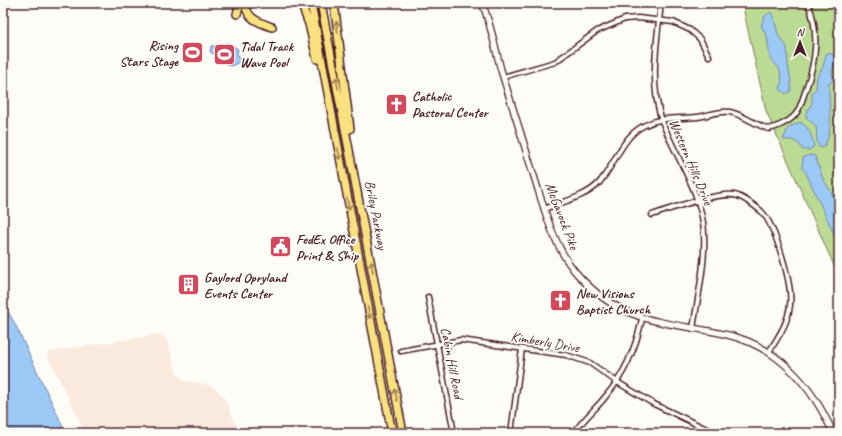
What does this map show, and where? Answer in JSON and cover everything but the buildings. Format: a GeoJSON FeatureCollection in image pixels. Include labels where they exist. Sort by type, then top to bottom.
{"type":"FeatureCollection","features":[{"type":"Feature","properties":{"kind":"highway"},"geometry":{"type":"LineString","coordinates":[[237,14],[240,3]]}},
{"type":"Feature","properties":{"kind":"highway"},"geometry":{"type":"LineString","coordinates":[[245,3],[247,11],[252,19],[256,22],[272,27]]}},
{"type":"Feature","properties":{"kind":"highway"},"geometry":{"type":"LineString","coordinates":[[301,3],[309,24],[335,135]]}},
{"type":"Feature","properties":{"kind":"highway","name":"Briley Parkway"},"geometry":{"type":"LineString","coordinates":[[311,3],[392,433]]}},
{"type":"Feature","properties":{"kind":"highway","name":"Briley Parkway"},"geometry":{"type":"LineString","coordinates":[[321,3],[403,433]]}},
{"type":"Feature","properties":{"kind":"highway"},"geometry":{"type":"LineString","coordinates":[[334,3],[363,218]]}},
{"type":"Feature","properties":{"kind":"main road","name":"McGavock Pike"},"geometry":{"type":"LineString","coordinates":[[478,3],[487,22]]}},
{"type":"Feature","properties":{"kind":"main road","name":"McGavock Pike"},"geometry":{"type":"LineString","coordinates":[[482,3],[503,77],[544,209],[558,247],[580,277],[607,301],[642,319],[666,325],[729,336],[769,352],[789,368],[810,390],[833,433]]}},
{"type":"Feature","properties":{"kind":"street","name":"Western Hills Drive"},"geometry":{"type":"LineString","coordinates":[[661,3],[655,89],[662,120],[698,200],[702,217],[703,248],[693,329]]}},
{"type":"Feature","properties":{"kind":"street"},"geometry":{"type":"LineString","coordinates":[[544,209],[580,196],[598,184],[631,135],[644,126],[670,117],[695,117],[730,112],[769,129],[791,119],[798,110],[816,54],[814,26],[808,3]]}},
{"type":"Feature","properties":{"kind":"street"},"geometry":{"type":"LineString","coordinates":[[503,77],[556,62],[597,31],[625,19],[638,18],[672,22],[690,30],[700,40],[710,56]]}},
{"type":"Feature","properties":{"kind":"street"},"geometry":{"type":"LineString","coordinates":[[652,214],[698,200],[720,196],[737,196],[761,211],[771,226],[789,278],[790,304],[784,329],[769,352]]}},
{"type":"Feature","properties":{"kind":"street","name":"Cabin Hill Road"},"geometry":{"type":"LineString","coordinates":[[428,297],[454,433]]}},
{"type":"Feature","properties":{"kind":"street"},"geometry":{"type":"LineString","coordinates":[[574,433],[617,382],[631,355],[642,319]]}},
{"type":"Feature","properties":{"kind":"street","name":"Kimberly Drive"},"geometry":{"type":"LineString","coordinates":[[401,351],[461,340],[566,354],[590,363],[617,382],[654,404],[715,433]]}},
{"type":"Feature","properties":{"kind":"street"},"geometry":{"type":"LineString","coordinates":[[511,433],[522,349]]}},
{"type":"Feature","properties":{"kind":"street"},"geometry":{"type":"LineString","coordinates":[[701,433],[703,427]]}},
{"type":"Feature","properties":{"kind":"shaded area"},"geometry":{"type":"Polygon","coordinates":[[[161,334],[167,340],[177,374],[185,381],[205,384],[215,388],[225,399],[239,433],[85,432],[47,355],[48,352],[161,334]]]}},
{"type":"Feature","properties":{"kind":"green space"},"geometry":{"type":"Polygon","coordinates":[[[742,3],[839,3],[839,277],[766,111],[742,3]]]}},
{"type":"Feature","properties":{"kind":"water"},"geometry":{"type":"Polygon","coordinates":[[[771,12],[778,35],[787,47],[791,91],[786,94],[780,89],[782,80],[779,68],[770,59],[767,36],[761,26],[765,16],[771,12]]]}},
{"type":"Feature","properties":{"kind":"water","name":"Tidal Track Wave Pool"},"geometry":{"type":"Polygon","coordinates":[[[228,43],[238,49],[237,54],[241,61],[232,66],[227,65],[227,58],[225,60],[210,52],[211,46],[223,46],[228,43]]]}},
{"type":"Feature","properties":{"kind":"water","name":"Rising Stars Stage"},"geometry":{"type":"Polygon","coordinates":[[[186,49],[193,51],[199,50],[201,55],[195,59],[184,51],[186,49]]]}},
{"type":"Feature","properties":{"kind":"water"},"geometry":{"type":"Polygon","coordinates":[[[829,53],[834,55],[836,59],[832,72],[833,80],[829,84],[830,124],[824,147],[820,148],[817,143],[816,126],[806,117],[806,113],[812,103],[812,92],[816,89],[817,77],[823,67],[826,54],[829,53]]]}},
{"type":"Feature","properties":{"kind":"water"},"geometry":{"type":"Polygon","coordinates":[[[800,122],[806,126],[812,136],[814,147],[809,150],[803,150],[795,141],[783,140],[788,128],[800,122]]]}},
{"type":"Feature","properties":{"kind":"water"},"geometry":{"type":"Polygon","coordinates":[[[809,155],[815,156],[823,179],[839,205],[839,245],[806,173],[802,168],[803,158],[809,155]]]}},
{"type":"Feature","properties":{"kind":"water"},"geometry":{"type":"Polygon","coordinates":[[[3,302],[16,326],[66,433],[3,433],[3,302]]]}},
{"type":"Feature","properties":{"kind":"place","name":"Rising Stars Stage"},"geometry":{"type":"Point","coordinates":[193,53]}},
{"type":"Feature","properties":{"kind":"place","name":"Tidal Track Wave Pool"},"geometry":{"type":"Point","coordinates":[225,54]}},
{"type":"Feature","properties":{"kind":"place","name":"Catholic Pastoral Center"},"geometry":{"type":"Point","coordinates":[396,104]}},
{"type":"Feature","properties":{"kind":"place","name":"FedEx Office Print & Ship"},"geometry":{"type":"Point","coordinates":[280,247]}},
{"type":"Feature","properties":{"kind":"place","name":"Gaylord Opryland Events Center"},"geometry":{"type":"Point","coordinates":[189,285]}},
{"type":"Feature","properties":{"kind":"place","name":"New Visions Baptist Church"},"geometry":{"type":"Point","coordinates":[560,301]}}]}
